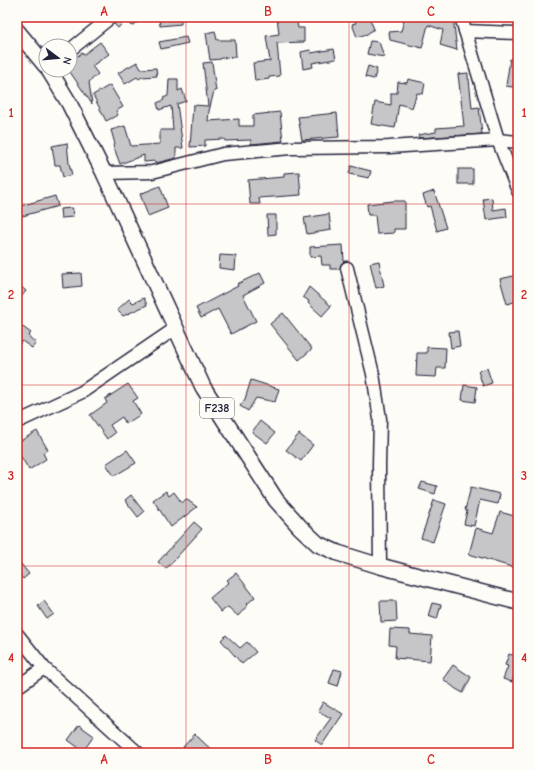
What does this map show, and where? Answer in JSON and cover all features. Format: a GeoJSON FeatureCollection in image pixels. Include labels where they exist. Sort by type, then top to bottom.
{"type":"FeatureCollection","features":[{"type":"Feature","properties":{"kind":"main road"},"geometry":{"type":"LineString","coordinates":[[17,31],[38,56]]}},
{"type":"Feature","properties":{"kind":"main road","name":"F238"},"geometry":{"type":"LineString","coordinates":[[54,78],[69,103],[104,173],[203,387],[281,506],[300,528],[318,544],[338,554],[518,602]]}},
{"type":"Feature","properties":{"kind":"street"},"geometry":{"type":"LineString","coordinates":[[78,44],[111,17]]}},
{"type":"Feature","properties":{"kind":"street"},"geometry":{"type":"LineString","coordinates":[[461,17],[498,140],[518,191]]}},
{"type":"Feature","properties":{"kind":"street"},"geometry":{"type":"LineString","coordinates":[[465,31],[518,33]]}},
{"type":"Feature","properties":{"kind":"street"},"geometry":{"type":"LineString","coordinates":[[104,173],[152,172],[224,154],[291,148],[389,148],[498,140],[518,142]]}},
{"type":"Feature","properties":{"kind":"street"},"geometry":{"type":"LineString","coordinates":[[347,268],[373,374],[380,419],[380,566]]}},
{"type":"Feature","properties":{"kind":"street"},"geometry":{"type":"LineString","coordinates":[[17,422],[82,392],[176,328]]}},
{"type":"Feature","properties":{"kind":"street"},"geometry":{"type":"LineString","coordinates":[[17,634],[44,668],[138,753]]}},
{"type":"Feature","properties":{"kind":"street"},"geometry":{"type":"LineString","coordinates":[[17,687],[44,668]]}},
{"type":"Feature","properties":{"kind":"building"},"geometry":{"type":"Polygon","coordinates":[[[118,17],[136,17],[139,21],[132,26],[127,19],[118,28],[114,24],[118,20],[118,17]]]}},
{"type":"Feature","properties":{"kind":"building"},"geometry":{"type":"Polygon","coordinates":[[[159,17],[181,17],[181,24],[160,26],[159,17]]]}},
{"type":"Feature","properties":{"kind":"building"},"geometry":{"type":"Polygon","coordinates":[[[277,17],[296,17],[298,28],[304,28],[304,42],[277,43],[280,76],[255,81],[253,63],[270,61],[266,36],[279,34],[277,17]]]}},
{"type":"Feature","properties":{"kind":"building"},"geometry":{"type":"Polygon","coordinates":[[[353,17],[369,17],[374,29],[367,34],[357,37],[352,24],[356,23],[353,17]]]}},
{"type":"Feature","properties":{"kind":"building"},"geometry":{"type":"Polygon","coordinates":[[[405,17],[414,17],[424,20],[425,17],[427,17],[444,22],[443,17],[453,17],[457,50],[440,45],[443,30],[428,25],[422,48],[390,40],[389,32],[401,31],[405,17]]]}},
{"type":"Feature","properties":{"kind":"building"},"geometry":{"type":"Polygon","coordinates":[[[215,31],[217,40],[235,40],[236,57],[210,60],[206,33],[215,31]]]}},
{"type":"Feature","properties":{"kind":"building"},"geometry":{"type":"Polygon","coordinates":[[[186,37],[188,43],[161,49],[159,42],[186,37]]]}},
{"type":"Feature","properties":{"kind":"building"},"geometry":{"type":"Polygon","coordinates":[[[370,41],[379,42],[384,57],[367,54],[370,41]]]}},
{"type":"Feature","properties":{"kind":"building"},"geometry":{"type":"Polygon","coordinates":[[[100,42],[109,54],[92,66],[98,74],[89,82],[92,104],[74,78],[78,78],[78,56],[82,53],[83,55],[100,42]]]}},
{"type":"Feature","properties":{"kind":"building"},"geometry":{"type":"Polygon","coordinates":[[[334,49],[336,59],[312,63],[313,67],[303,69],[301,52],[310,50],[311,53],[334,49]]]}},
{"type":"Feature","properties":{"kind":"building"},"geometry":{"type":"Polygon","coordinates":[[[510,59],[518,60],[518,88],[506,86],[510,59]]]}},
{"type":"Feature","properties":{"kind":"building"},"geometry":{"type":"Polygon","coordinates":[[[137,62],[141,69],[156,68],[157,76],[142,77],[139,79],[137,77],[125,84],[118,73],[137,62]]]}},
{"type":"Feature","properties":{"kind":"building"},"geometry":{"type":"Polygon","coordinates":[[[212,62],[216,91],[214,91],[208,121],[239,119],[239,126],[253,126],[253,115],[280,112],[283,141],[251,144],[251,140],[205,140],[205,146],[190,147],[193,105],[208,106],[203,63],[212,62]]]}},
{"type":"Feature","properties":{"kind":"building"},"geometry":{"type":"Polygon","coordinates":[[[368,66],[377,69],[374,79],[365,77],[368,66]]]}},
{"type":"Feature","properties":{"kind":"building"},"geometry":{"type":"Polygon","coordinates":[[[468,73],[472,108],[479,107],[482,134],[419,138],[418,135],[436,132],[436,128],[464,126],[458,74],[468,73]]]}},
{"type":"Feature","properties":{"kind":"building"},"geometry":{"type":"Polygon","coordinates":[[[169,79],[178,79],[178,91],[182,89],[186,101],[177,104],[183,148],[176,148],[176,158],[156,163],[155,161],[144,162],[144,155],[120,164],[113,145],[115,144],[111,130],[125,126],[131,146],[160,144],[160,130],[173,130],[171,106],[159,110],[157,103],[164,100],[163,98],[168,96],[169,79]]]}},
{"type":"Feature","properties":{"kind":"building"},"geometry":{"type":"Polygon","coordinates":[[[408,79],[425,83],[423,94],[417,93],[412,108],[399,104],[395,128],[371,124],[375,102],[391,105],[391,93],[397,93],[398,82],[407,83],[408,79]]]}},
{"type":"Feature","properties":{"kind":"building"},"geometry":{"type":"Polygon","coordinates":[[[110,85],[123,107],[116,111],[118,115],[106,121],[93,95],[110,85]]]}},
{"type":"Feature","properties":{"kind":"building"},"geometry":{"type":"Polygon","coordinates":[[[337,113],[339,137],[302,140],[298,117],[337,113]]]}},
{"type":"Feature","properties":{"kind":"building"},"geometry":{"type":"Polygon","coordinates":[[[67,143],[72,175],[63,177],[60,165],[55,165],[52,146],[67,143]]]}},
{"type":"Feature","properties":{"kind":"building"},"geometry":{"type":"Polygon","coordinates":[[[351,166],[371,171],[369,178],[349,174],[351,166]]]}},
{"type":"Feature","properties":{"kind":"building"},"geometry":{"type":"Polygon","coordinates":[[[458,169],[473,169],[473,184],[458,184],[458,169]]]}},
{"type":"Feature","properties":{"kind":"building"},"geometry":{"type":"Polygon","coordinates":[[[299,172],[301,195],[259,198],[260,204],[250,204],[248,180],[284,177],[284,173],[299,172]]]}},
{"type":"Feature","properties":{"kind":"building"},"geometry":{"type":"Polygon","coordinates":[[[160,186],[168,208],[148,216],[140,194],[160,186]]]}},
{"type":"Feature","properties":{"kind":"building"},"geometry":{"type":"Polygon","coordinates":[[[434,191],[446,228],[437,231],[430,206],[427,207],[423,195],[434,191]]]}},
{"type":"Feature","properties":{"kind":"building"},"geometry":{"type":"Polygon","coordinates":[[[55,196],[58,206],[19,217],[17,207],[55,196]]]}},
{"type":"Feature","properties":{"kind":"building"},"geometry":{"type":"Polygon","coordinates":[[[492,198],[493,210],[506,208],[507,217],[486,220],[483,199],[492,198]]]}},
{"type":"Feature","properties":{"kind":"building"},"geometry":{"type":"Polygon","coordinates":[[[405,201],[405,229],[394,229],[394,233],[377,234],[375,215],[368,215],[367,204],[405,201]]]}},
{"type":"Feature","properties":{"kind":"building"},"geometry":{"type":"Polygon","coordinates":[[[72,208],[73,217],[61,218],[60,209],[72,208]]]}},
{"type":"Feature","properties":{"kind":"building"},"geometry":{"type":"Polygon","coordinates":[[[329,214],[331,230],[307,234],[304,218],[329,214]]]}},
{"type":"Feature","properties":{"kind":"building"},"geometry":{"type":"Polygon","coordinates":[[[267,215],[276,215],[276,234],[268,235],[267,215]]]}},
{"type":"Feature","properties":{"kind":"building"},"geometry":{"type":"Polygon","coordinates":[[[343,245],[344,261],[340,269],[330,269],[330,265],[322,265],[321,256],[310,257],[310,247],[343,245]]]}},
{"type":"Feature","properties":{"kind":"building"},"geometry":{"type":"Polygon","coordinates":[[[220,255],[236,256],[235,270],[219,268],[220,255]]]}},
{"type":"Feature","properties":{"kind":"building"},"geometry":{"type":"Polygon","coordinates":[[[379,261],[384,286],[376,288],[370,263],[379,261]]]}},
{"type":"Feature","properties":{"kind":"building"},"geometry":{"type":"Polygon","coordinates":[[[81,273],[82,286],[63,288],[62,274],[81,273]]]}},
{"type":"Feature","properties":{"kind":"building"},"geometry":{"type":"Polygon","coordinates":[[[260,273],[265,283],[243,295],[256,321],[231,334],[218,309],[201,318],[196,308],[238,286],[237,284],[260,273]]]}},
{"type":"Feature","properties":{"kind":"building"},"geometry":{"type":"Polygon","coordinates":[[[518,275],[518,301],[507,304],[500,279],[518,275]]]}},
{"type":"Feature","properties":{"kind":"building"},"geometry":{"type":"Polygon","coordinates":[[[17,283],[26,291],[17,302],[17,283]]]}},
{"type":"Feature","properties":{"kind":"building"},"geometry":{"type":"Polygon","coordinates":[[[309,287],[331,306],[322,316],[308,303],[309,301],[303,297],[309,287]]]}},
{"type":"Feature","properties":{"kind":"building"},"geometry":{"type":"Polygon","coordinates":[[[144,298],[147,305],[123,316],[117,310],[129,299],[133,303],[144,298]]]}},
{"type":"Feature","properties":{"kind":"building"},"geometry":{"type":"Polygon","coordinates":[[[283,313],[312,349],[299,360],[270,324],[283,313]]]}},
{"type":"Feature","properties":{"kind":"building"},"geometry":{"type":"Polygon","coordinates":[[[20,325],[31,333],[28,336],[36,343],[32,348],[22,341],[17,347],[17,330],[20,325]]]}},
{"type":"Feature","properties":{"kind":"building"},"geometry":{"type":"Polygon","coordinates":[[[458,331],[460,346],[451,348],[449,332],[458,331]]]}},
{"type":"Feature","properties":{"kind":"building"},"geometry":{"type":"Polygon","coordinates":[[[427,347],[446,348],[445,368],[437,368],[436,377],[416,376],[417,353],[427,353],[427,347]]]}},
{"type":"Feature","properties":{"kind":"building"},"geometry":{"type":"Polygon","coordinates":[[[487,368],[492,383],[483,386],[478,371],[487,368]]]}},
{"type":"Feature","properties":{"kind":"building"},"geometry":{"type":"Polygon","coordinates":[[[251,380],[279,389],[275,402],[256,398],[248,411],[240,406],[245,399],[251,380]]]}},
{"type":"Feature","properties":{"kind":"building"},"geometry":{"type":"Polygon","coordinates":[[[128,384],[138,398],[133,401],[141,414],[126,424],[122,417],[110,425],[115,433],[107,439],[90,415],[107,403],[105,399],[128,384]]]}},
{"type":"Feature","properties":{"kind":"building"},"geometry":{"type":"Polygon","coordinates":[[[464,385],[477,387],[475,402],[462,400],[464,385]]]}},
{"type":"Feature","properties":{"kind":"building"},"geometry":{"type":"Polygon","coordinates":[[[260,421],[275,433],[267,443],[252,432],[260,421]]]}},
{"type":"Feature","properties":{"kind":"building"},"geometry":{"type":"Polygon","coordinates":[[[37,431],[48,450],[43,453],[46,459],[29,470],[17,450],[17,443],[37,431]]]}},
{"type":"Feature","properties":{"kind":"building"},"geometry":{"type":"Polygon","coordinates":[[[299,434],[313,445],[301,461],[286,450],[299,434]]]}},
{"type":"Feature","properties":{"kind":"building"},"geometry":{"type":"Polygon","coordinates":[[[127,450],[136,463],[114,476],[106,464],[127,450]]]}},
{"type":"Feature","properties":{"kind":"building"},"geometry":{"type":"Polygon","coordinates":[[[422,482],[437,486],[435,494],[419,489],[422,482]]]}},
{"type":"Feature","properties":{"kind":"building"},"geometry":{"type":"Polygon","coordinates":[[[471,487],[500,494],[498,504],[480,500],[474,526],[464,524],[467,511],[465,510],[471,487]]]}},
{"type":"Feature","properties":{"kind":"building"},"geometry":{"type":"Polygon","coordinates":[[[166,491],[169,496],[174,492],[182,503],[186,499],[197,507],[171,527],[153,500],[166,491]]]}},
{"type":"Feature","properties":{"kind":"building"},"geometry":{"type":"Polygon","coordinates":[[[131,495],[144,512],[138,517],[125,500],[131,495]]]}},
{"type":"Feature","properties":{"kind":"building"},"geometry":{"type":"Polygon","coordinates":[[[434,500],[446,504],[433,542],[421,538],[434,500]]]}},
{"type":"Feature","properties":{"kind":"building"},"geometry":{"type":"Polygon","coordinates":[[[500,512],[518,517],[518,569],[469,554],[476,528],[493,533],[500,512]]]}},
{"type":"Feature","properties":{"kind":"building"},"geometry":{"type":"Polygon","coordinates":[[[194,522],[202,529],[166,569],[158,562],[194,522]]]}},
{"type":"Feature","properties":{"kind":"building"},"geometry":{"type":"Polygon","coordinates":[[[17,559],[29,574],[23,579],[17,572],[17,559]]]}},
{"type":"Feature","properties":{"kind":"building"},"geometry":{"type":"Polygon","coordinates":[[[236,573],[255,597],[246,605],[247,606],[238,616],[228,607],[221,612],[210,598],[229,582],[227,580],[236,573]]]}},
{"type":"Feature","properties":{"kind":"building"},"geometry":{"type":"Polygon","coordinates":[[[44,601],[54,614],[47,619],[38,606],[44,601]]]}},
{"type":"Feature","properties":{"kind":"building"},"geometry":{"type":"Polygon","coordinates":[[[380,601],[396,601],[397,621],[381,622],[380,601]]]}},
{"type":"Feature","properties":{"kind":"building"},"geometry":{"type":"Polygon","coordinates":[[[432,603],[441,605],[437,619],[428,616],[432,603]]]}},
{"type":"Feature","properties":{"kind":"building"},"geometry":{"type":"Polygon","coordinates":[[[390,629],[410,630],[410,634],[432,636],[430,661],[395,658],[396,646],[389,645],[390,629]]]}},
{"type":"Feature","properties":{"kind":"building"},"geometry":{"type":"Polygon","coordinates":[[[226,635],[240,648],[247,642],[256,652],[242,664],[221,640],[226,635]]]}},
{"type":"Feature","properties":{"kind":"building"},"geometry":{"type":"Polygon","coordinates":[[[509,654],[518,657],[518,671],[517,670],[512,682],[503,679],[508,666],[505,665],[509,654]]]}},
{"type":"Feature","properties":{"kind":"building"},"geometry":{"type":"Polygon","coordinates":[[[453,665],[471,677],[463,693],[443,679],[453,665]]]}},
{"type":"Feature","properties":{"kind":"building"},"geometry":{"type":"Polygon","coordinates":[[[334,669],[342,671],[338,686],[329,683],[334,669]]]}},
{"type":"Feature","properties":{"kind":"building"},"geometry":{"type":"Polygon","coordinates":[[[323,702],[343,714],[322,745],[315,740],[331,718],[318,711],[323,702]]]}},
{"type":"Feature","properties":{"kind":"building"},"geometry":{"type":"Polygon","coordinates":[[[79,725],[94,736],[83,751],[68,740],[79,725]]]}},
{"type":"Feature","properties":{"kind":"building"},"geometry":{"type":"Polygon","coordinates":[[[195,734],[215,753],[190,753],[183,747],[195,734]]]}}]}
